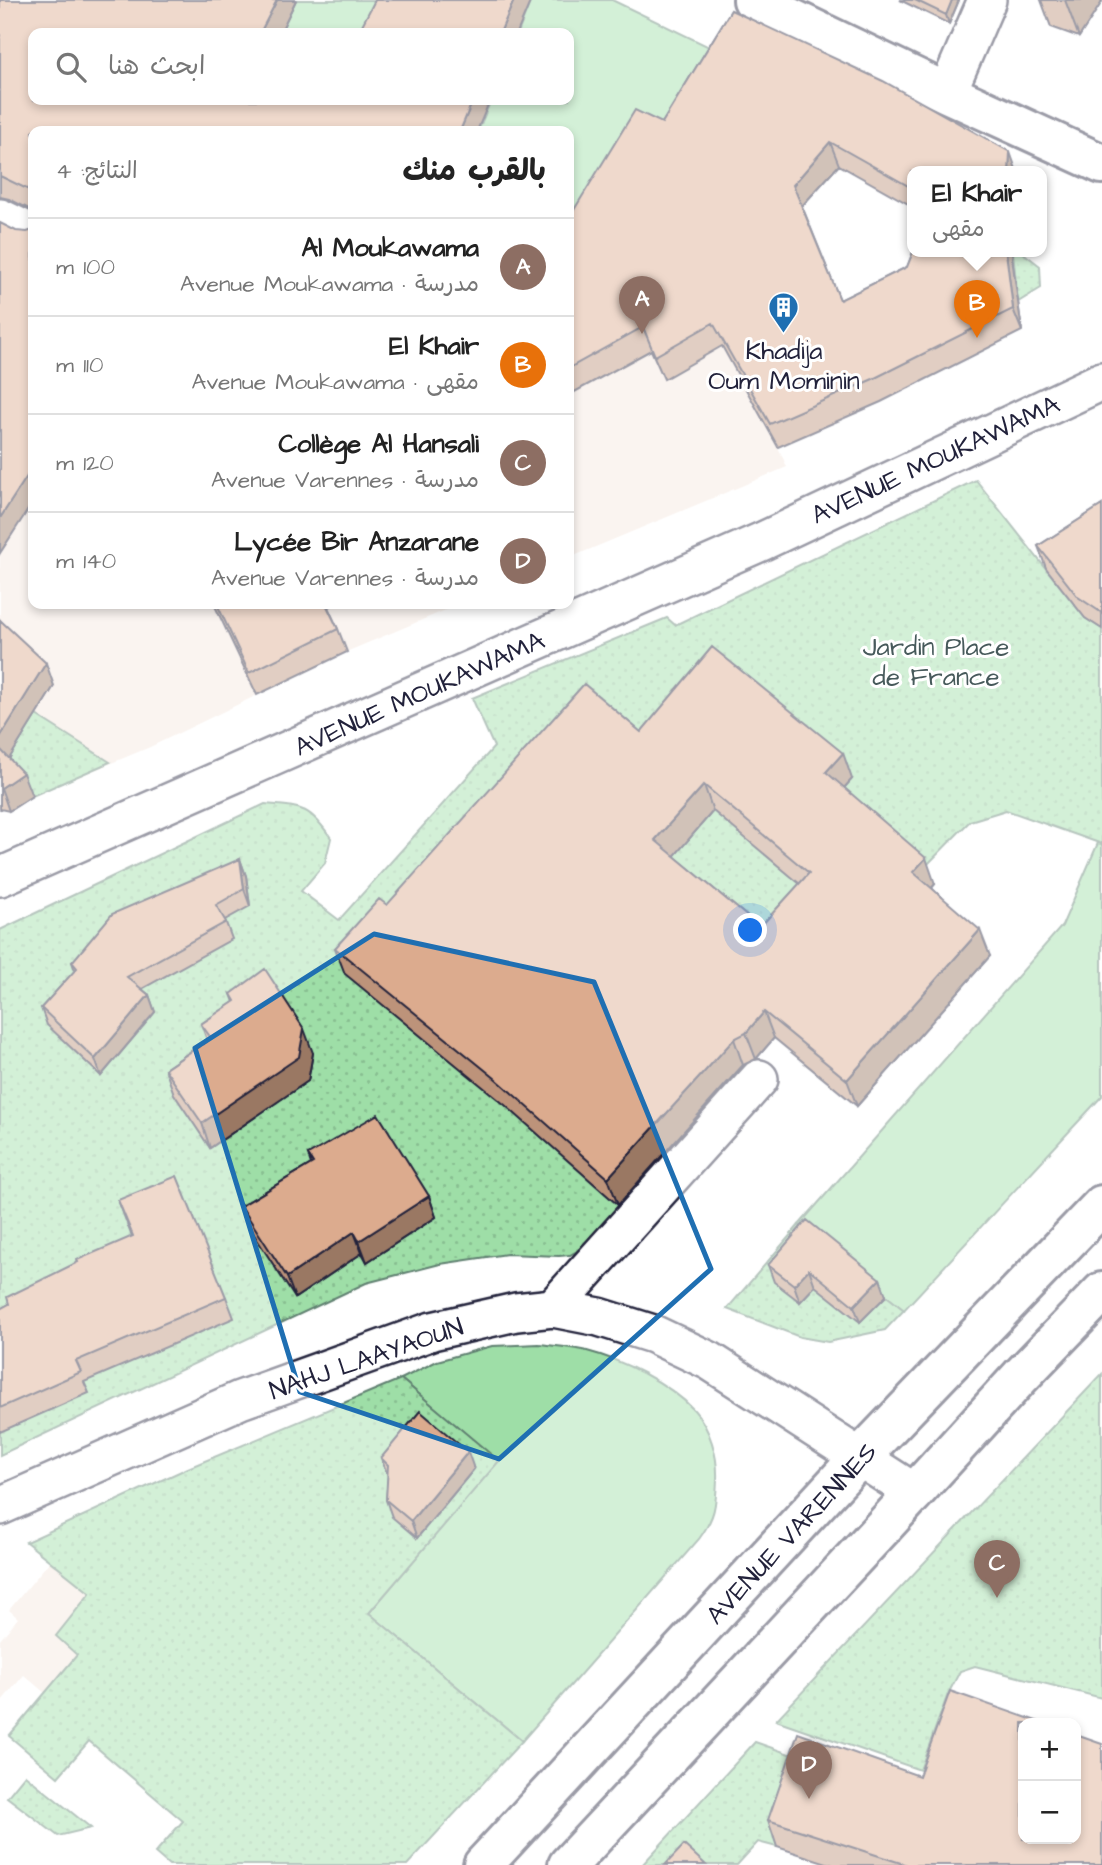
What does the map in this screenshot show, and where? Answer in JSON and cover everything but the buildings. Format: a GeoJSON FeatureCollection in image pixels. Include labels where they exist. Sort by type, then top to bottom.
{"type":"FeatureCollection","features":[{"type":"Feature","properties":{"kind":"main road"},"geometry":{"type":"LineString","coordinates":[[753,0],[1102,164]]}},
{"type":"Feature","properties":{"kind":"main road","name":"AVENUE VARENNES"},"geometry":{"type":"LineString","coordinates":[[483,1865],[860,1457],[1102,1205]]}},
{"type":"Feature","properties":{"kind":"main road"},"geometry":{"type":"LineString","coordinates":[[568,1865],[1102,1292]]}},
{"type":"Feature","properties":{"kind":"street"},"geometry":{"type":"LineString","coordinates":[[947,93],[987,0]]}},
{"type":"Feature","properties":{"kind":"street"},"geometry":{"type":"LineString","coordinates":[[0,218],[28,232]]}},
{"type":"Feature","properties":{"kind":"street","name":"AVENUE MOUKAWAMA"},"geometry":{"type":"LineString","coordinates":[[1,876],[763,541],[1102,381]]}},
{"type":"Feature","properties":{"kind":"street"},"geometry":{"type":"LineString","coordinates":[[553,1308],[759,1079]]}},
{"type":"Feature","properties":{"kind":"street","name":"NAHJ LAAYAOUN"},"geometry":{"type":"LineString","coordinates":[[0,1506],[240,1401],[432,1331],[516,1312],[553,1308],[599,1317],[653,1334],[710,1361],[915,1493]]}},
{"type":"Feature","properties":{"kind":"highlighted area"},"geometry":{"type":"Polygon","coordinates":[[[374,934],[594,982],[711,1269],[499,1459],[300,1392],[195,1048],[374,934]]]}},
{"type":"Feature","properties":{"kind":"shaded area"},"geometry":{"type":"Polygon","coordinates":[[[574,283],[709,323],[787,467],[574,556],[574,283]]]}},
{"type":"Feature","properties":{"kind":"shaded area"},"geometry":{"type":"Polygon","coordinates":[[[28,400],[28,609],[448,609],[346,652],[150,747],[32,796],[0,764],[0,443],[28,400]]]}},
{"type":"Feature","properties":{"kind":"shaded area"},"geometry":{"type":"Polygon","coordinates":[[[50,1561],[90,1593],[56,1636],[77,1655],[45,1693],[24,1675],[0,1703],[0,1640],[18,1618],[9,1610],[50,1561]]]}},
{"type":"Feature","properties":{"kind":"green space"},"geometry":{"type":"Polygon","coordinates":[[[296,0],[395,0],[381,28],[282,28],[296,0]]]}},
{"type":"Feature","properties":{"kind":"green space"},"geometry":{"type":"Polygon","coordinates":[[[531,0],[612,0],[726,55],[574,248],[574,126],[480,126],[489,105],[574,105],[574,28],[520,28],[531,0]]]}},
{"type":"Feature","properties":{"kind":"green space"},"geometry":{"type":"Polygon","coordinates":[[[1014,257],[1028,257],[1040,266],[1041,288],[1018,302],[1014,257]]]}},
{"type":"Feature","properties":{"kind":"green space","name":"Jardin Place de France"},"geometry":{"type":"Polygon","coordinates":[[[976,480],[1085,618],[1102,629],[1102,844],[1006,810],[970,821],[921,871],[935,884],[855,973],[815,991],[621,1207],[579,1250],[570,1255],[507,1254],[440,1264],[366,1283],[0,1455],[0,930],[265,804],[304,810],[317,820],[331,838],[325,863],[301,891],[339,920],[494,747],[472,698],[667,618],[675,625],[976,480]]]}},
{"type":"Feature","properties":{"kind":"green space"},"geometry":{"type":"Polygon","coordinates":[[[36,715],[110,762],[32,796],[4,767],[36,715]]]}},
{"type":"Feature","properties":{"kind":"green space"},"geometry":{"type":"Polygon","coordinates":[[[1098,843],[1102,844],[1102,1096],[904,1310],[799,1225],[1062,926],[1098,843]]]}},
{"type":"Feature","properties":{"kind":"green space"},"geometry":{"type":"Polygon","coordinates":[[[799,1225],[904,1310],[885,1330],[828,1342],[800,1337],[727,1309],[799,1225]]]}},
{"type":"Feature","properties":{"kind":"green space"},"geometry":{"type":"Polygon","coordinates":[[[539,1344],[575,1348],[601,1355],[644,1374],[684,1400],[700,1417],[709,1434],[716,1461],[717,1479],[714,1511],[699,1539],[522,1741],[369,1613],[498,1461],[401,1379],[437,1361],[492,1346],[539,1344]]]}},
{"type":"Feature","properties":{"kind":"green space"},"geometry":{"type":"Polygon","coordinates":[[[1102,1374],[1102,1698],[975,1666],[960,1671],[948,1694],[920,1770],[776,1720],[1102,1374]]]}},
{"type":"Feature","properties":{"kind":"green space"},"geometry":{"type":"Polygon","coordinates":[[[401,1379],[499,1461],[369,1613],[522,1741],[407,1865],[169,1865],[155,1853],[183,1821],[89,1741],[58,1777],[9,1736],[77,1655],[56,1636],[90,1593],[26,1542],[188,1468],[401,1379]]]}},
{"type":"Feature","properties":{"kind":"green space"},"geometry":{"type":"Polygon","coordinates":[[[755,1742],[807,1760],[777,1847],[758,1842],[737,1865],[642,1865],[755,1742]]]}},
{"type":"Feature","properties":{"kind":"green space"},"geometry":{"type":"Polygon","coordinates":[[[25,1775],[91,1828],[58,1836],[7,1797],[25,1775]]]}},
{"type":"Feature","properties":{"kind":"place","name":"Al Moukawama"},"geometry":{"type":"Point","coordinates":[642,334]}},
{"type":"Feature","properties":{"kind":"place","name":"Khadija Oum Mominin"},"geometry":{"type":"Point","coordinates":[784,334]}},
{"type":"Feature","properties":{"kind":"place","name":"El Khair"},"geometry":{"type":"Point","coordinates":[977,338]}},
{"type":"Feature","properties":{"kind":"place","name":"Collège Al Hansali"},"geometry":{"type":"Point","coordinates":[997,1598]}},
{"type":"Feature","properties":{"kind":"place","name":"Lycée Bir Anzarane"},"geometry":{"type":"Point","coordinates":[809,1799]}}]}
